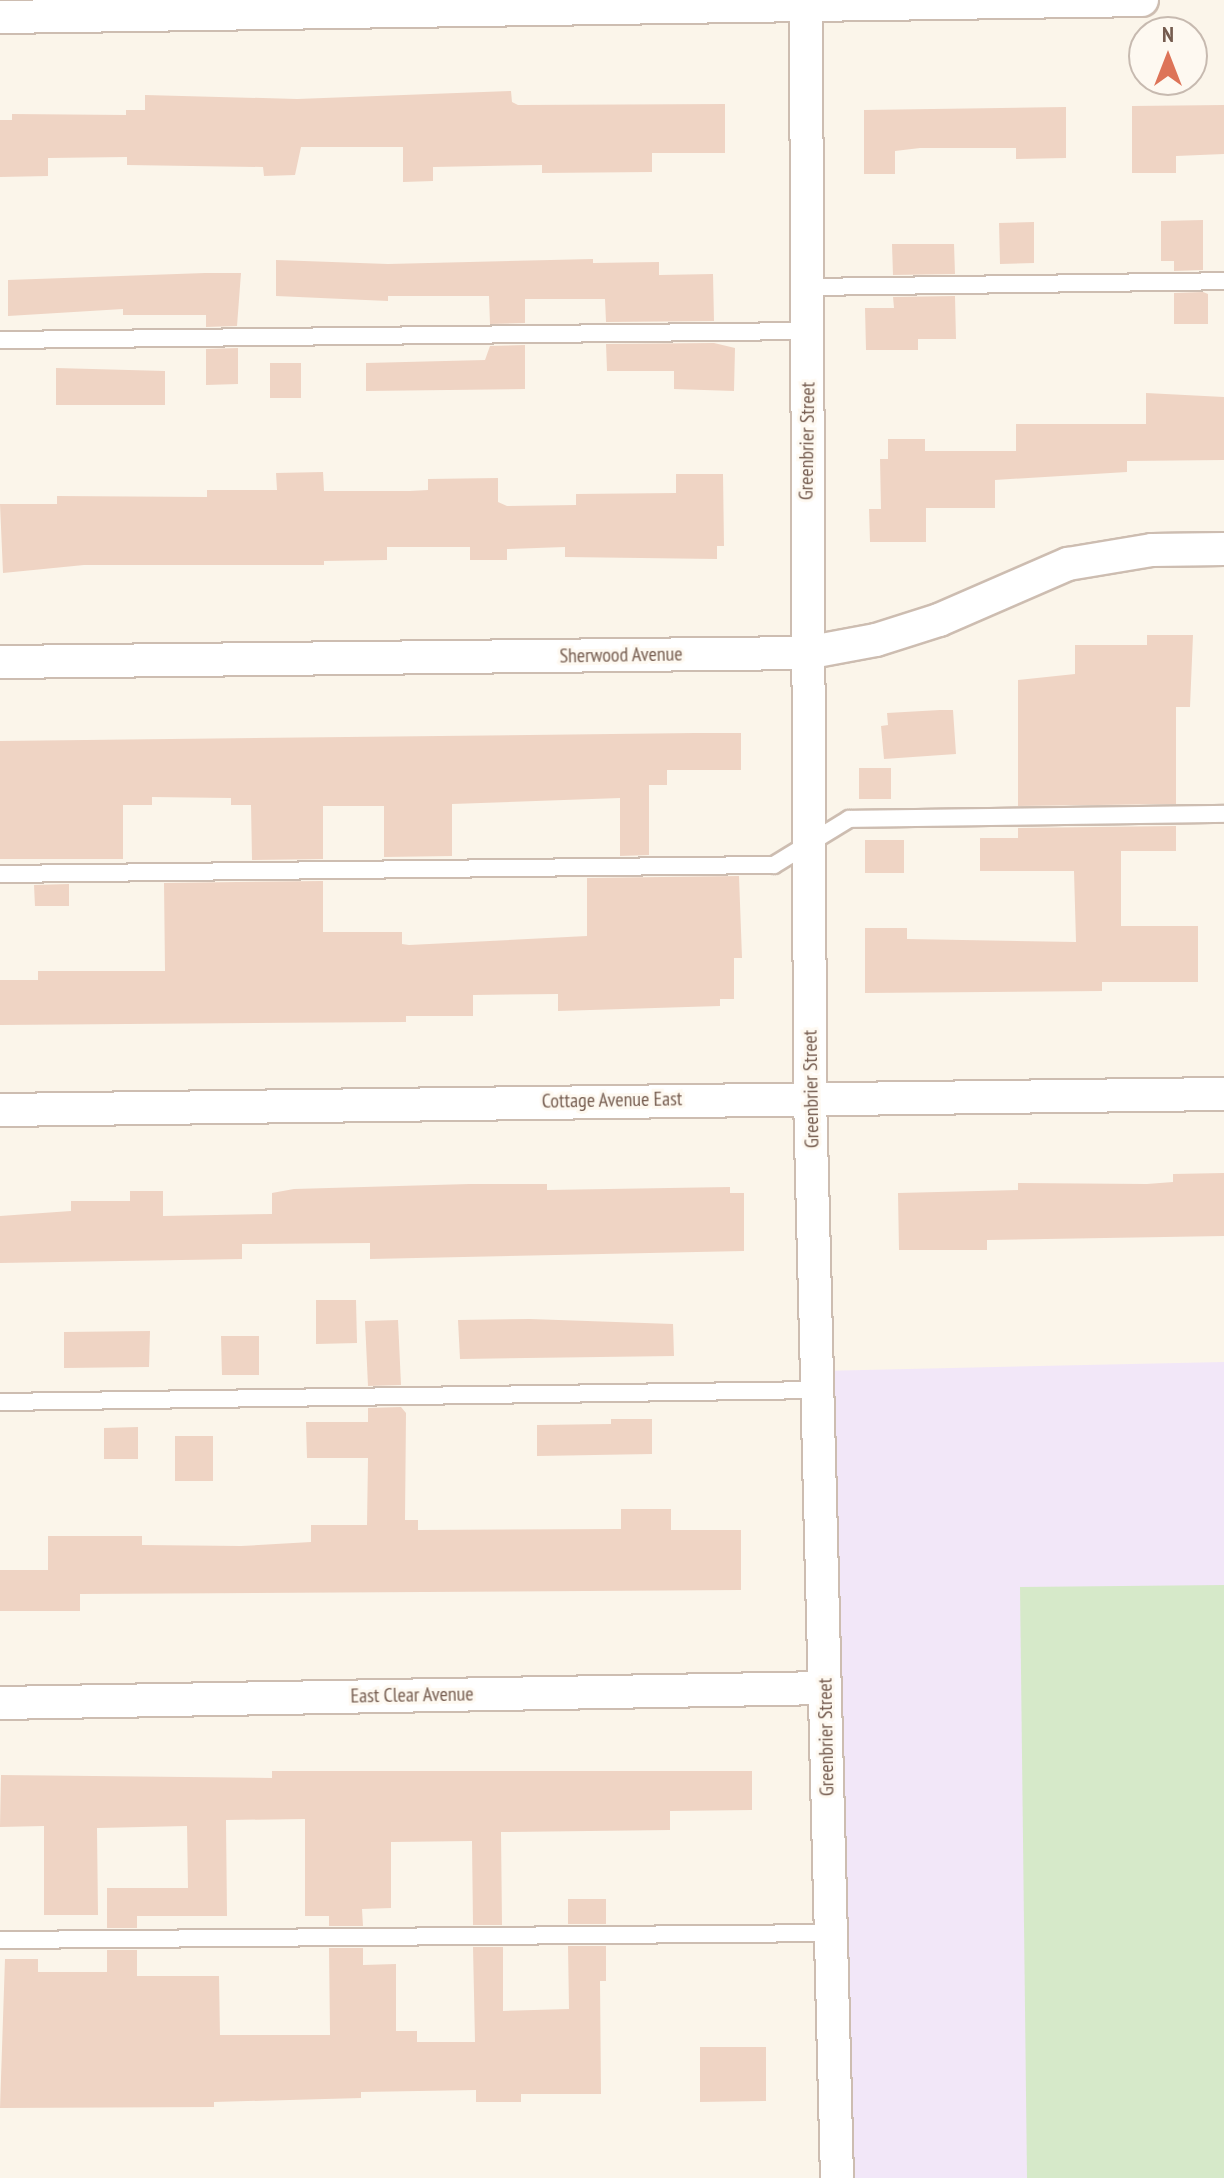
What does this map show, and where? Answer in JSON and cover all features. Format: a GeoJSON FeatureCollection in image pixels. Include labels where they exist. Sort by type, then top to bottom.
{"type":"FeatureCollection","features":[{"type":"Feature","properties":{"kind":"street"},"geometry":{"type":"LineString","coordinates":[[0,17],[1142,0]]}},
{"type":"Feature","properties":{"kind":"street","name":"Greenbrier Street"},"geometry":{"type":"LineString","coordinates":[[806,3],[810,1097],[820,1390],[824,1688],[837,2178]]}},
{"type":"Feature","properties":{"kind":"street","name":"Sherwood Avenue"},"geometry":{"type":"LineString","coordinates":[[0,662],[806,653],[876,640],[939,620],[1068,564],[1152,550],[1224,549]]}},
{"type":"Feature","properties":{"kind":"street","name":"Cottage Avenue East"},"geometry":{"type":"LineString","coordinates":[[0,1110],[810,1097],[1224,1094]]}},
{"type":"Feature","properties":{"kind":"street","name":"East Clear Avenue"},"geometry":{"type":"LineString","coordinates":[[0,1703],[824,1688]]}},
{"type":"Feature","properties":{"kind":"lane"},"geometry":{"type":"LineString","coordinates":[[808,287],[1224,281]]}},
{"type":"Feature","properties":{"kind":"lane"},"geometry":{"type":"LineString","coordinates":[[0,340],[809,331]]}},
{"type":"Feature","properties":{"kind":"lane"},"geometry":{"type":"LineString","coordinates":[[0,874],[774,865],[849,819],[1224,814]]}},
{"type":"Feature","properties":{"kind":"lane"},"geometry":{"type":"LineString","coordinates":[[0,1402],[820,1390]]}},
{"type":"Feature","properties":{"kind":"lane"},"geometry":{"type":"LineString","coordinates":[[0,1940],[831,1933]]}},
{"type":"Feature","properties":{"kind":"shaded area"},"geometry":{"type":"Polygon","coordinates":[[[1224,1362],[1224,2178],[836,2178],[819,1371],[1224,1362]]]}},
{"type":"Feature","properties":{"kind":"green space"},"geometry":{"type":"Polygon","coordinates":[[[1224,1585],[1224,2178],[1027,2178],[1020,1587],[1224,1585]]]}},
{"type":"Feature","properties":{"kind":"building"},"geometry":{"type":"Polygon","coordinates":[[[511,91],[512,102],[518,105],[725,104],[725,153],[652,153],[652,172],[542,173],[542,165],[433,167],[433,181],[403,182],[403,147],[301,147],[295,175],[264,176],[263,167],[127,165],[127,157],[48,158],[48,176],[0,177],[0,120],[12,120],[12,114],[126,115],[126,110],[145,110],[145,95],[297,99],[511,91]]]}},
{"type":"Feature","properties":{"kind":"building"},"geometry":{"type":"Polygon","coordinates":[[[1224,105],[1224,154],[1176,156],[1176,173],[1132,173],[1132,106],[1224,105]]]}},
{"type":"Feature","properties":{"kind":"building"},"geometry":{"type":"Polygon","coordinates":[[[1066,107],[1066,158],[1016,159],[1016,148],[920,148],[895,151],[895,174],[864,174],[864,110],[1066,107]]]}},
{"type":"Feature","properties":{"kind":"building"},"geometry":{"type":"Polygon","coordinates":[[[1203,220],[1203,270],[1174,271],[1174,261],[1161,261],[1161,221],[1203,220]]]}},
{"type":"Feature","properties":{"kind":"building"},"geometry":{"type":"Polygon","coordinates":[[[1034,222],[1034,263],[1000,264],[999,223],[1034,222]]]}},
{"type":"Feature","properties":{"kind":"building"},"geometry":{"type":"Polygon","coordinates":[[[892,244],[954,244],[955,274],[893,275],[892,244]]]}},
{"type":"Feature","properties":{"kind":"building"},"geometry":{"type":"Polygon","coordinates":[[[593,259],[593,263],[659,262],[659,275],[713,274],[714,321],[606,322],[605,299],[525,299],[525,323],[490,324],[489,296],[388,296],[388,301],[276,296],[276,260],[388,264],[593,259]]]}},
{"type":"Feature","properties":{"kind":"building"},"geometry":{"type":"Polygon","coordinates":[[[241,273],[237,326],[206,327],[206,315],[123,315],[123,309],[8,316],[8,280],[241,273]]]}},
{"type":"Feature","properties":{"kind":"building"},"geometry":{"type":"Polygon","coordinates":[[[1174,293],[1208,294],[1208,324],[1174,324],[1174,293]]]}},
{"type":"Feature","properties":{"kind":"building"},"geometry":{"type":"Polygon","coordinates":[[[955,296],[956,339],[918,339],[918,350],[866,350],[865,308],[894,308],[893,297],[955,296]]]}},
{"type":"Feature","properties":{"kind":"building"},"geometry":{"type":"Polygon","coordinates":[[[714,343],[735,348],[734,391],[674,389],[674,371],[607,371],[606,344],[714,343]]]}},
{"type":"Feature","properties":{"kind":"building"},"geometry":{"type":"Polygon","coordinates":[[[525,345],[525,389],[366,391],[366,363],[485,360],[490,346],[525,345]]]}},
{"type":"Feature","properties":{"kind":"building"},"geometry":{"type":"Polygon","coordinates":[[[238,348],[238,384],[206,385],[206,349],[238,348]]]}},
{"type":"Feature","properties":{"kind":"building"},"geometry":{"type":"Polygon","coordinates":[[[270,363],[301,363],[301,398],[270,398],[270,363]]]}},
{"type":"Feature","properties":{"kind":"building"},"geometry":{"type":"Polygon","coordinates":[[[56,368],[165,371],[165,405],[56,405],[56,368]]]}},
{"type":"Feature","properties":{"kind":"building"},"geometry":{"type":"Polygon","coordinates":[[[1146,393],[1224,397],[1224,460],[1127,461],[1127,472],[995,480],[995,508],[926,508],[926,542],[870,542],[869,509],[881,509],[880,459],[888,459],[888,439],[925,439],[925,451],[1016,451],[1016,424],[1146,424],[1146,393]]]}},
{"type":"Feature","properties":{"kind":"building"},"geometry":{"type":"Polygon","coordinates":[[[323,472],[324,491],[428,490],[428,479],[498,478],[498,502],[507,506],[576,505],[576,494],[676,493],[676,474],[723,474],[724,546],[717,546],[717,559],[565,557],[565,547],[507,549],[507,560],[470,560],[470,547],[387,547],[387,560],[324,561],[324,565],[84,565],[3,573],[0,504],[57,504],[57,496],[207,497],[207,490],[277,490],[276,473],[323,472]]]}},
{"type":"Feature","properties":{"kind":"building"},"geometry":{"type":"Polygon","coordinates":[[[1147,635],[1193,635],[1190,707],[1176,707],[1176,804],[1018,806],[1018,680],[1075,674],[1075,645],[1147,645],[1147,635]]]}},
{"type":"Feature","properties":{"kind":"building"},"geometry":{"type":"Polygon","coordinates":[[[953,710],[956,754],[884,759],[881,726],[888,725],[887,713],[953,710]]]}},
{"type":"Feature","properties":{"kind":"building"},"geometry":{"type":"Polygon","coordinates":[[[741,733],[741,770],[667,770],[667,785],[649,785],[649,855],[620,856],[620,798],[452,804],[452,856],[384,857],[384,806],[323,806],[323,859],[252,860],[251,805],[231,805],[231,798],[152,797],[152,805],[123,805],[123,859],[0,859],[0,741],[741,733]]]}},
{"type":"Feature","properties":{"kind":"building"},"geometry":{"type":"Polygon","coordinates":[[[859,768],[891,768],[891,799],[859,799],[859,768]]]}},
{"type":"Feature","properties":{"kind":"building"},"geometry":{"type":"Polygon","coordinates":[[[1176,826],[1176,851],[1121,851],[1121,926],[1198,926],[1198,982],[1102,982],[1102,991],[865,993],[865,928],[907,928],[907,939],[1076,942],[1074,871],[980,871],[980,838],[1018,838],[1018,828],[1176,826]]]}},
{"type":"Feature","properties":{"kind":"building"},"geometry":{"type":"Polygon","coordinates":[[[865,840],[904,840],[904,873],[865,873],[865,840]]]}},
{"type":"Feature","properties":{"kind":"building"},"geometry":{"type":"Polygon","coordinates":[[[739,876],[742,958],[734,958],[734,999],[720,999],[720,1006],[558,1011],[558,994],[473,995],[473,1016],[406,1016],[406,1022],[0,1025],[0,980],[38,980],[38,971],[165,971],[164,883],[323,881],[323,932],[402,932],[402,944],[409,945],[587,936],[587,878],[739,876]]]}},
{"type":"Feature","properties":{"kind":"building"},"geometry":{"type":"Polygon","coordinates":[[[69,884],[69,906],[35,906],[34,885],[69,884]]]}},
{"type":"Feature","properties":{"kind":"building"},"geometry":{"type":"Polygon","coordinates":[[[1224,1173],[1224,1236],[987,1240],[987,1250],[899,1250],[898,1193],[1018,1190],[1018,1183],[1147,1184],[1173,1182],[1173,1174],[1224,1173]]]}},
{"type":"Feature","properties":{"kind":"building"},"geometry":{"type":"Polygon","coordinates":[[[547,1184],[547,1190],[730,1187],[730,1193],[744,1193],[744,1251],[370,1259],[370,1243],[242,1244],[242,1259],[0,1263],[0,1216],[71,1211],[71,1201],[130,1201],[130,1191],[163,1191],[163,1216],[272,1214],[272,1193],[294,1189],[547,1184]]]}},
{"type":"Feature","properties":{"kind":"building"},"geometry":{"type":"Polygon","coordinates":[[[316,1300],[356,1300],[357,1343],[316,1344],[316,1300]]]}},
{"type":"Feature","properties":{"kind":"building"},"geometry":{"type":"Polygon","coordinates":[[[398,1320],[401,1385],[368,1386],[365,1321],[398,1320]]]}},
{"type":"Feature","properties":{"kind":"building"},"geometry":{"type":"Polygon","coordinates":[[[458,1320],[673,1324],[674,1356],[460,1359],[458,1320]]]}},
{"type":"Feature","properties":{"kind":"building"},"geometry":{"type":"Polygon","coordinates":[[[150,1331],[149,1367],[64,1368],[64,1332],[150,1331]]]}},
{"type":"Feature","properties":{"kind":"building"},"geometry":{"type":"Polygon","coordinates":[[[221,1336],[259,1336],[259,1375],[222,1375],[221,1336]]]}},
{"type":"Feature","properties":{"kind":"building"},"geometry":{"type":"Polygon","coordinates":[[[401,1407],[406,1413],[405,1520],[418,1520],[418,1530],[621,1529],[621,1509],[671,1509],[671,1530],[741,1530],[741,1590],[80,1594],[80,1611],[0,1611],[0,1570],[48,1570],[48,1536],[142,1536],[142,1545],[241,1546],[311,1542],[311,1525],[367,1525],[368,1458],[307,1458],[306,1422],[368,1422],[368,1408],[401,1407]]]}},
{"type":"Feature","properties":{"kind":"building"},"geometry":{"type":"Polygon","coordinates":[[[611,1419],[652,1419],[652,1454],[537,1456],[537,1425],[611,1424],[611,1419]]]}},
{"type":"Feature","properties":{"kind":"building"},"geometry":{"type":"Polygon","coordinates":[[[138,1427],[138,1459],[104,1459],[104,1428],[138,1427]]]}},
{"type":"Feature","properties":{"kind":"building"},"geometry":{"type":"Polygon","coordinates":[[[175,1436],[213,1436],[213,1481],[175,1481],[175,1436]]]}},
{"type":"Feature","properties":{"kind":"building"},"geometry":{"type":"Polygon","coordinates":[[[272,1771],[752,1771],[752,1810],[670,1811],[670,1830],[501,1832],[502,1925],[473,1925],[472,1841],[391,1842],[391,1908],[362,1909],[363,1926],[329,1926],[329,1916],[305,1916],[305,1819],[226,1820],[227,1916],[137,1916],[137,1928],[107,1928],[107,1888],[188,1888],[187,1826],[97,1828],[98,1915],[44,1915],[44,1826],[0,1827],[1,1775],[272,1778],[272,1771]]]}},
{"type":"Feature","properties":{"kind":"building"},"geometry":{"type":"Polygon","coordinates":[[[568,1899],[606,1899],[606,1924],[568,1924],[568,1899]]]}},
{"type":"Feature","properties":{"kind":"building"},"geometry":{"type":"Polygon","coordinates":[[[568,1946],[606,1946],[606,1981],[600,1981],[601,2094],[521,2094],[521,2102],[476,2102],[476,2090],[361,2092],[361,2098],[214,2102],[214,2107],[0,2108],[5,1959],[38,1959],[38,1972],[107,1972],[107,1950],[137,1950],[137,1976],[219,1976],[220,2035],[330,2035],[329,1948],[363,1948],[363,1965],[396,1964],[396,2031],[417,2031],[417,2042],[475,2042],[473,1947],[503,1947],[503,2011],[569,2009],[568,1946]]]}},
{"type":"Feature","properties":{"kind":"building"},"geometry":{"type":"Polygon","coordinates":[[[700,2047],[766,2047],[766,2101],[700,2102],[700,2047]]]}}]}
